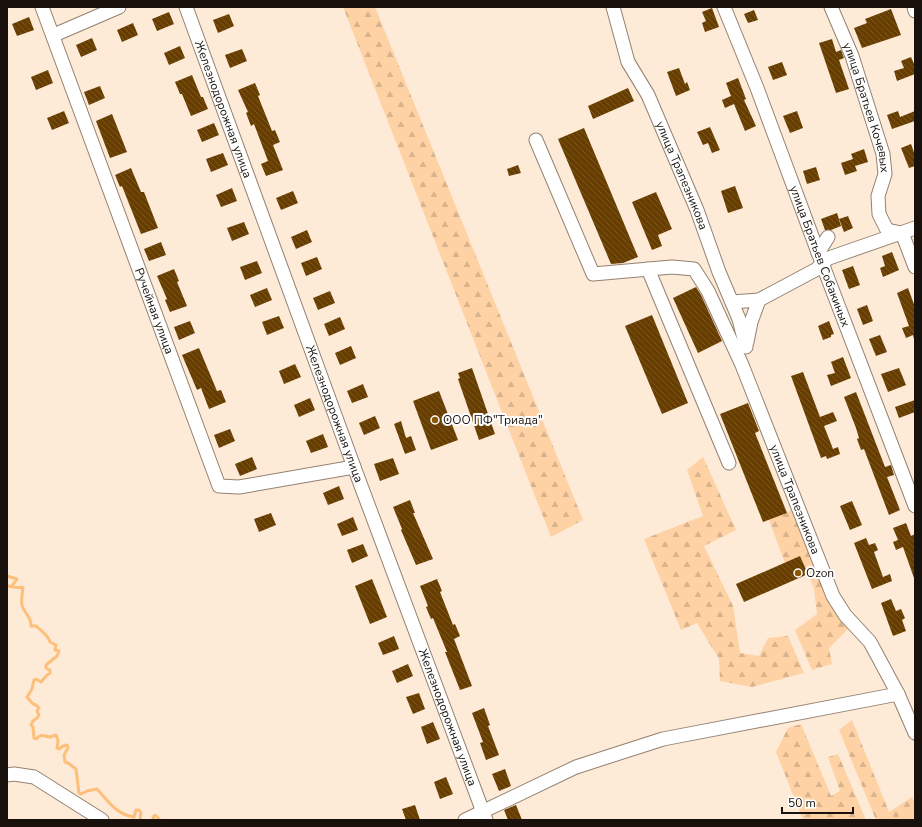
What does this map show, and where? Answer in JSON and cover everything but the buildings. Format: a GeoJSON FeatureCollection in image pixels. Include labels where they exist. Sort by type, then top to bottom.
{"type":"FeatureCollection","features":[{"type":"Feature","properties":{"kind":"street","name":"Ручейная улица"},"geometry":{"type":"LineString","coordinates":[[42,7],[54,35],[219,486],[239,488],[354,467]]}},
{"type":"Feature","properties":{"kind":"street"},"geometry":{"type":"LineString","coordinates":[[54,35],[119,7]]}},
{"type":"Feature","properties":{"kind":"street","name":"Железнодорожная улица"},"geometry":{"type":"LineString","coordinates":[[186,7],[354,467],[484,815]]}},
{"type":"Feature","properties":{"kind":"street","name":"улица Трапезникова"},"geometry":{"type":"LineString","coordinates":[[613,7],[628,62],[648,95],[697,210],[719,272],[739,320],[746,347]]}},
{"type":"Feature","properties":{"kind":"street","name":"улица Братьев Собакиных"},"geometry":{"type":"LineString","coordinates":[[724,7],[757,88],[915,506]]}},
{"type":"Feature","properties":{"kind":"street","name":"улица Братьев Кочевых"},"geometry":{"type":"LineString","coordinates":[[831,7],[852,56],[883,154],[885,174],[878,196],[879,214],[887,230],[902,233]]}},
{"type":"Feature","properties":{"kind":"street"},"geometry":{"type":"LineString","coordinates":[[914,7],[915,11]]}},
{"type":"Feature","properties":{"kind":"street"},"geometry":{"type":"LineString","coordinates":[[536,140],[593,274],[648,269],[729,463]]}},
{"type":"Feature","properties":{"kind":"street"},"geometry":{"type":"LineString","coordinates":[[820,258],[829,258],[915,228]]}},
{"type":"Feature","properties":{"kind":"street"},"geometry":{"type":"LineString","coordinates":[[902,233],[915,267]]}},
{"type":"Feature","properties":{"kind":"street"},"geometry":{"type":"LineString","coordinates":[[732,302],[759,300],[817,269],[828,237]]}},
{"type":"Feature","properties":{"kind":"street","name":"улица Трапезникова"},"geometry":{"type":"LineString","coordinates":[[648,269],[694,269],[708,291],[742,365],[833,596],[845,615],[870,642],[898,694],[912,715],[915,733]]}},
{"type":"Feature","properties":{"kind":"street"},"geometry":{"type":"LineString","coordinates":[[742,365],[751,322],[759,300]]}},
{"type":"Feature","properties":{"kind":"street"},"geometry":{"type":"LineString","coordinates":[[465,820],[484,815],[576,767],[663,740],[898,694]]}},
{"type":"Feature","properties":{"kind":"street"},"geometry":{"type":"LineString","coordinates":[[7,775],[14,774],[34,777],[102,820]]}},
{"type":"Feature","properties":{"kind":"green space"},"geometry":{"type":"Polygon","coordinates":[[[343,7],[375,7],[583,520],[551,537],[343,7]]]}},
{"type":"Feature","properties":{"kind":"green space"},"geometry":{"type":"Polygon","coordinates":[[[703,457],[736,530],[704,546],[733,606],[740,653],[759,656],[768,638],[788,636],[804,673],[752,687],[720,681],[719,659],[697,623],[681,630],[644,539],[703,516],[687,470],[703,457]]]}},
{"type":"Feature","properties":{"kind":"green space"},"geometry":{"type":"Polygon","coordinates":[[[792,509],[831,604],[848,629],[829,648],[832,664],[812,670],[795,630],[817,614],[814,588],[800,556],[785,563],[769,520],[787,513],[792,509]]]}},
{"type":"Feature","properties":{"kind":"green space"},"geometry":{"type":"Polygon","coordinates":[[[852,720],[889,812],[912,797],[915,804],[915,820],[876,820],[839,730],[852,720]]]}},
{"type":"Feature","properties":{"kind":"green space"},"geometry":{"type":"Polygon","coordinates":[[[801,724],[831,796],[840,791],[828,757],[838,754],[866,820],[803,820],[776,752],[788,728],[801,724]]]}},
{"type":"Feature","properties":{"kind":"waterway"},"geometry":{"type":"LineString","coordinates":[[7,576],[17,579],[12,586]]}},
{"type":"Feature","properties":{"kind":"waterway"},"geometry":{"type":"LineString","coordinates":[[7,586],[23,588],[22,605],[30,620],[31,626],[36,626],[42,631],[50,642],[56,645],[55,650],[59,651],[57,656],[46,665],[46,668],[50,670],[50,673],[41,682],[36,679],[34,680],[32,689],[27,697],[39,708],[37,711],[39,715],[31,725],[33,727],[34,738],[36,739],[41,735],[50,737],[56,735],[58,741],[57,748],[59,749],[67,745],[68,748],[64,755],[65,762],[76,769],[79,793],[81,794],[97,789],[113,807],[128,816],[134,817],[136,810],[139,810],[141,813],[141,820]]}},
{"type":"Feature","properties":{"kind":"waterway"},"geometry":{"type":"LineString","coordinates":[[154,820],[153,817],[155,815],[160,820]]}},
{"type":"Feature","properties":{"kind":"place","name":"ООО ПФ\"Триада\""},"geometry":{"type":"Point","coordinates":[435,420]}},
{"type":"Feature","properties":{"kind":"place","name":"Ozon"},"geometry":{"type":"Point","coordinates":[798,573]}}]}
